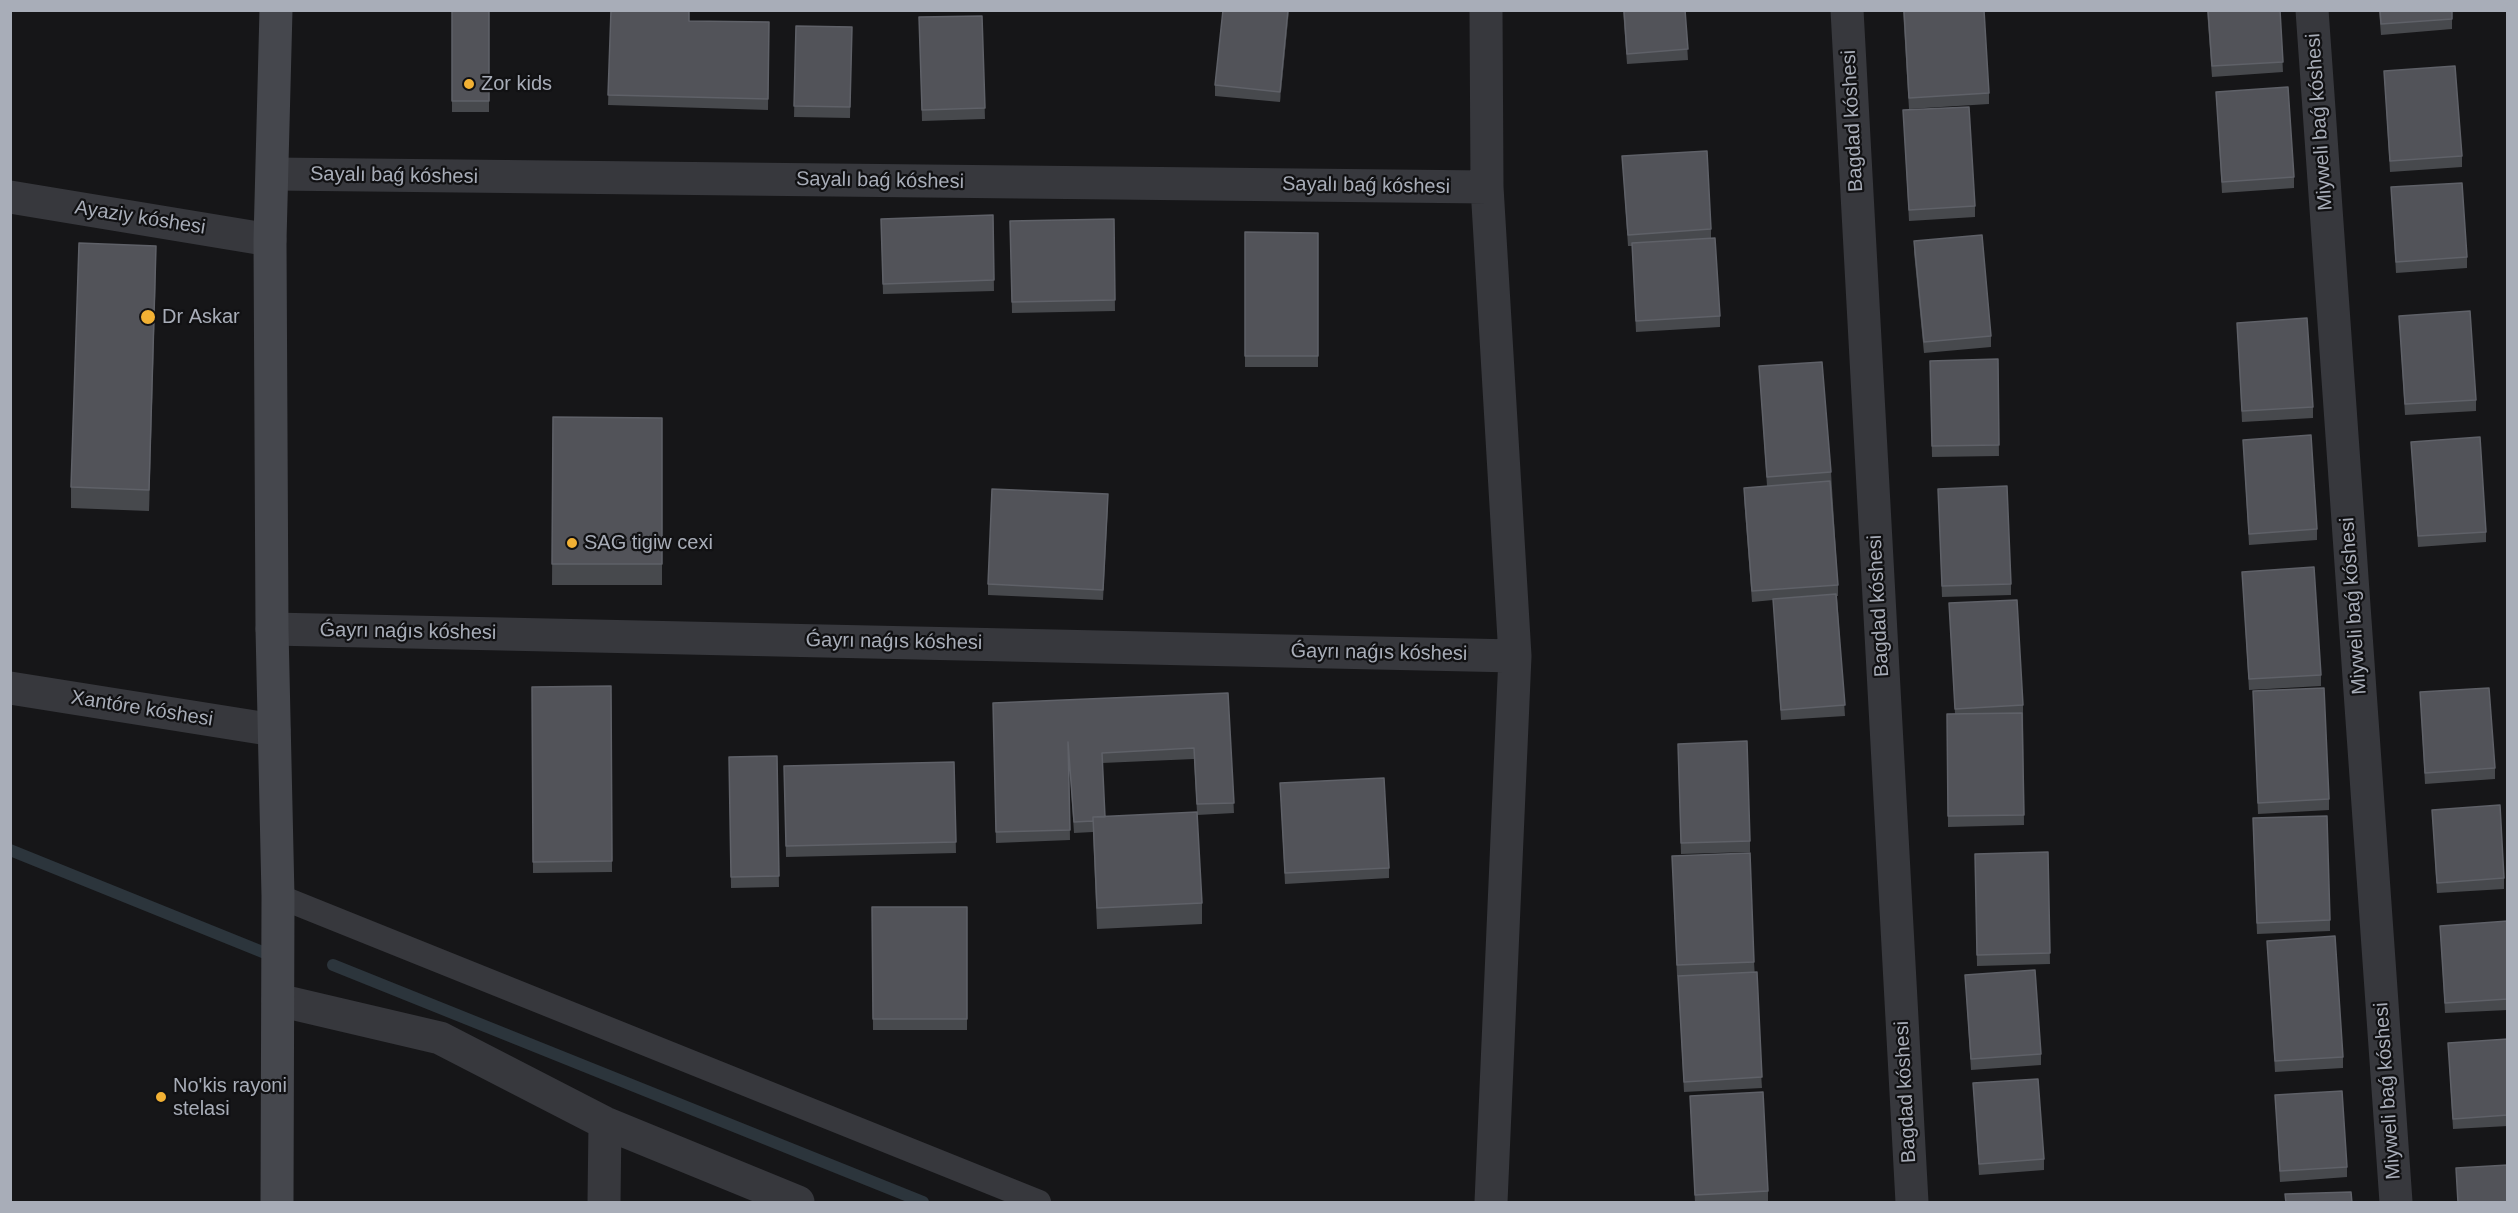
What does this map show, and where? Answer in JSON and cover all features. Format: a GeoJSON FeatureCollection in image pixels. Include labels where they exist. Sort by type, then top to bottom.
{"type":"FeatureCollection","features":[{"type":"Feature","properties":{"kind":"main road"},"geometry":{"type":"LineString","coordinates":[[276,10],[270,240],[272,629],[278,896],[277,1203]]}},
{"type":"Feature","properties":{"kind":"street"},"geometry":{"type":"LineString","coordinates":[[1486,10],[1487,188],[1515,656],[1491,1203]]}},
{"type":"Feature","properties":{"kind":"street","name":"Bagdad kóshesi"},"geometry":{"type":"LineString","coordinates":[[1847,10],[1912,1203]]}},
{"type":"Feature","properties":{"kind":"street","name":"Miyweli baǵ kóshesi"},"geometry":{"type":"LineString","coordinates":[[2312,10],[2396,1203]]}},
{"type":"Feature","properties":{"kind":"street","name":"Sayalı baǵ kóshesi"},"geometry":{"type":"LineString","coordinates":[[273,174],[1487,188]]}},
{"type":"Feature","properties":{"kind":"street","name":"Ayaziy kóshesi"},"geometry":{"type":"LineString","coordinates":[[10,197],[270,240]]}},
{"type":"Feature","properties":{"kind":"street","name":"Ǵayrı naǵıs kóshesi"},"geometry":{"type":"LineString","coordinates":[[272,629],[1515,656]]}},
{"type":"Feature","properties":{"kind":"street","name":"Xantóre kóshesi"},"geometry":{"type":"LineString","coordinates":[[10,688],[274,730]]}},
{"type":"Feature","properties":{"kind":"street"},"geometry":{"type":"LineString","coordinates":[[278,1000],[440,1038],[605,1123],[798,1203]]}},
{"type":"Feature","properties":{"kind":"street"},"geometry":{"type":"LineString","coordinates":[[604,1203],[605,1123]]}},
{"type":"Feature","properties":{"kind":"lane"},"geometry":{"type":"LineString","coordinates":[[278,896],[1039,1203]]}},
{"type":"Feature","properties":{"kind":"building"},"geometry":{"type":"Polygon","coordinates":[[[452,10],[489,10],[489,101],[452,101],[452,10]]]}},
{"type":"Feature","properties":{"kind":"building"},"geometry":{"type":"Polygon","coordinates":[[[611,10],[689,10],[689,21],[769,22],[768,99],[608,95],[611,10]]]}},
{"type":"Feature","properties":{"kind":"building"},"geometry":{"type":"Polygon","coordinates":[[[1223,10],[1288,10],[1280,92],[1215,85],[1223,10]]]}},
{"type":"Feature","properties":{"kind":"building"},"geometry":{"type":"Polygon","coordinates":[[[1624,10],[1685,10],[1688,49],[1627,54],[1624,10]]]}},
{"type":"Feature","properties":{"kind":"building"},"geometry":{"type":"Polygon","coordinates":[[[1904,10],[1984,10],[1989,93],[1909,98],[1904,10]]]}},
{"type":"Feature","properties":{"kind":"building"},"geometry":{"type":"Polygon","coordinates":[[[2208,10],[2280,10],[2283,62],[2212,66],[2208,10]]]}},
{"type":"Feature","properties":{"kind":"building"},"geometry":{"type":"Polygon","coordinates":[[[2380,10],[2452,10],[2452,19],[2381,24],[2380,10]]]}},
{"type":"Feature","properties":{"kind":"building"},"geometry":{"type":"Polygon","coordinates":[[[982,16],[985,108],[922,110],[919,17],[982,16]]]}},
{"type":"Feature","properties":{"kind":"building"},"geometry":{"type":"Polygon","coordinates":[[[796,26],[852,27],[850,107],[794,106],[796,26]]]}},
{"type":"Feature","properties":{"kind":"building"},"geometry":{"type":"Polygon","coordinates":[[[2455,66],[2462,156],[2390,161],[2384,71],[2455,66]]]}},
{"type":"Feature","properties":{"kind":"building"},"geometry":{"type":"Polygon","coordinates":[[[2288,87],[2294,177],[2222,182],[2216,92],[2288,87]]]}},
{"type":"Feature","properties":{"kind":"building"},"geometry":{"type":"Polygon","coordinates":[[[1969,107],[1975,206],[1909,210],[1903,110],[1969,107]]]}},
{"type":"Feature","properties":{"kind":"building"},"geometry":{"type":"Polygon","coordinates":[[[1707,151],[1711,229],[1628,235],[1622,156],[1707,151]]]}},
{"type":"Feature","properties":{"kind":"building"},"geometry":{"type":"Polygon","coordinates":[[[2462,183],[2467,257],[2396,262],[2391,187],[2462,183]]]}},
{"type":"Feature","properties":{"kind":"building"},"geometry":{"type":"Polygon","coordinates":[[[993,215],[994,280],[883,284],[881,219],[993,215]]]}},
{"type":"Feature","properties":{"kind":"building"},"geometry":{"type":"Polygon","coordinates":[[[1114,219],[1115,300],[1012,302],[1010,221],[1114,219]]]}},
{"type":"Feature","properties":{"kind":"building"},"geometry":{"type":"Polygon","coordinates":[[[1245,232],[1318,233],[1318,356],[1245,356],[1245,232]]]}},
{"type":"Feature","properties":{"kind":"building"},"geometry":{"type":"Polygon","coordinates":[[[1982,235],[1991,336],[1924,342],[1914,241],[1982,235]]]}},
{"type":"Feature","properties":{"kind":"building"},"geometry":{"type":"Polygon","coordinates":[[[1715,238],[1720,316],[1636,321],[1632,243],[1715,238]]]}},
{"type":"Feature","properties":{"kind":"building"},"geometry":{"type":"Polygon","coordinates":[[[79,243],[156,246],[149,490],[71,487],[79,243]]]}},
{"type":"Feature","properties":{"kind":"building"},"geometry":{"type":"Polygon","coordinates":[[[2470,311],[2476,400],[2405,404],[2399,316],[2470,311]]]}},
{"type":"Feature","properties":{"kind":"building"},"geometry":{"type":"Polygon","coordinates":[[[2307,318],[2313,407],[2242,411],[2237,323],[2307,318]]]}},
{"type":"Feature","properties":{"kind":"building"},"geometry":{"type":"Polygon","coordinates":[[[1998,359],[1999,445],[1932,446],[1930,361],[1998,359]]]}},
{"type":"Feature","properties":{"kind":"building"},"geometry":{"type":"Polygon","coordinates":[[[1822,362],[1831,472],[1767,477],[1759,366],[1822,362]]]}},
{"type":"Feature","properties":{"kind":"building"},"geometry":{"type":"Polygon","coordinates":[[[553,417],[662,418],[662,564],[552,564],[553,417]]]}},
{"type":"Feature","properties":{"kind":"building"},"geometry":{"type":"Polygon","coordinates":[[[2311,435],[2317,529],[2249,534],[2243,440],[2311,435]]]}},
{"type":"Feature","properties":{"kind":"building"},"geometry":{"type":"Polygon","coordinates":[[[2480,437],[2486,532],[2418,536],[2411,442],[2480,437]]]}},
{"type":"Feature","properties":{"kind":"building"},"geometry":{"type":"Polygon","coordinates":[[[1830,481],[1838,585],[1752,591],[1744,488],[1830,481]]]}},
{"type":"Feature","properties":{"kind":"building"},"geometry":{"type":"Polygon","coordinates":[[[2007,486],[2011,584],[1942,586],[1938,489],[2007,486]]]}},
{"type":"Feature","properties":{"kind":"building"},"geometry":{"type":"Polygon","coordinates":[[[992,489],[1108,494],[1103,590],[988,584],[992,489]]]}},
{"type":"Feature","properties":{"kind":"building"},"geometry":{"type":"Polygon","coordinates":[[[2314,567],[2321,675],[2249,679],[2242,572],[2314,567]]]}},
{"type":"Feature","properties":{"kind":"building"},"geometry":{"type":"Polygon","coordinates":[[[1836,594],[1845,705],[1781,710],[1773,599],[1836,594]]]}},
{"type":"Feature","properties":{"kind":"building"},"geometry":{"type":"Polygon","coordinates":[[[2017,600],[2023,705],[1955,709],[1949,603],[2017,600]]]}},
{"type":"Feature","properties":{"kind":"building"},"geometry":{"type":"Polygon","coordinates":[[[611,686],[612,861],[533,862],[532,687],[611,686]]]}},
{"type":"Feature","properties":{"kind":"building"},"geometry":{"type":"Polygon","coordinates":[[[2324,688],[2329,799],[2258,803],[2253,691],[2324,688]]]}},
{"type":"Feature","properties":{"kind":"building"},"geometry":{"type":"Polygon","coordinates":[[[2489,688],[2495,768],[2425,773],[2420,692],[2489,688]]]}},
{"type":"Feature","properties":{"kind":"building"},"geometry":{"type":"Polygon","coordinates":[[[1228,693],[1234,803],[1197,804],[1194,748],[1102,753],[1105,817],[1093,817],[1093,821],[1074,822],[1068,742],[1070,830],[996,832],[993,703],[1228,693]]]}},
{"type":"Feature","properties":{"kind":"building"},"geometry":{"type":"Polygon","coordinates":[[[2022,713],[2024,815],[1948,816],[1947,714],[2022,713]]]}},
{"type":"Feature","properties":{"kind":"building"},"geometry":{"type":"Polygon","coordinates":[[[1747,741],[1750,841],[1681,843],[1678,744],[1747,741]]]}},
{"type":"Feature","properties":{"kind":"building"},"geometry":{"type":"Polygon","coordinates":[[[777,756],[779,876],[731,877],[729,757],[777,756]]]}},
{"type":"Feature","properties":{"kind":"building"},"geometry":{"type":"Polygon","coordinates":[[[954,762],[956,842],[786,846],[784,766],[954,762]]]}},
{"type":"Feature","properties":{"kind":"building"},"geometry":{"type":"Polygon","coordinates":[[[1384,778],[1389,868],[1285,873],[1280,783],[1384,778]]]}},
{"type":"Feature","properties":{"kind":"building"},"geometry":{"type":"Polygon","coordinates":[[[2500,805],[2504,878],[2437,883],[2432,810],[2500,805]]]}},
{"type":"Feature","properties":{"kind":"building"},"geometry":{"type":"Polygon","coordinates":[[[1197,812],[1202,903],[1097,908],[1093,817],[1197,812]]]}},
{"type":"Feature","properties":{"kind":"building"},"geometry":{"type":"Polygon","coordinates":[[[2327,816],[2330,920],[2257,923],[2253,818],[2327,816]]]}},
{"type":"Feature","properties":{"kind":"building"},"geometry":{"type":"Polygon","coordinates":[[[2048,852],[2050,953],[1977,955],[1975,854],[2048,852]]]}},
{"type":"Feature","properties":{"kind":"building"},"geometry":{"type":"Polygon","coordinates":[[[1750,853],[1754,962],[1677,965],[1672,856],[1750,853]]]}},
{"type":"Feature","properties":{"kind":"building"},"geometry":{"type":"Polygon","coordinates":[[[872,907],[967,907],[967,1019],[873,1019],[872,907]]]}},
{"type":"Feature","properties":{"kind":"building"},"geometry":{"type":"Polygon","coordinates":[[[2508,921],[2508,999],[2445,1003],[2440,926],[2508,921]]]}},
{"type":"Feature","properties":{"kind":"building"},"geometry":{"type":"Polygon","coordinates":[[[2335,936],[2343,1057],[2275,1061],[2267,941],[2335,936]]]}},
{"type":"Feature","properties":{"kind":"building"},"geometry":{"type":"Polygon","coordinates":[[[2035,970],[2041,1054],[1971,1059],[1965,975],[2035,970]]]}},
{"type":"Feature","properties":{"kind":"building"},"geometry":{"type":"Polygon","coordinates":[[[1757,972],[1762,1077],[1684,1082],[1678,976],[1757,972]]]}},
{"type":"Feature","properties":{"kind":"building"},"geometry":{"type":"Polygon","coordinates":[[[2508,1039],[2508,1115],[2453,1119],[2448,1043],[2508,1039]]]}},
{"type":"Feature","properties":{"kind":"building"},"geometry":{"type":"Polygon","coordinates":[[[2038,1079],[2044,1159],[1979,1164],[1973,1083],[2038,1079]]]}},
{"type":"Feature","properties":{"kind":"building"},"geometry":{"type":"Polygon","coordinates":[[[2342,1091],[2347,1167],[2280,1171],[2275,1095],[2342,1091]]]}},
{"type":"Feature","properties":{"kind":"building"},"geometry":{"type":"Polygon","coordinates":[[[1763,1092],[1768,1191],[1695,1195],[1690,1096],[1763,1092]]]}},
{"type":"Feature","properties":{"kind":"building"},"geometry":{"type":"Polygon","coordinates":[[[2508,1165],[2508,1203],[2458,1203],[2456,1168],[2508,1165]]]}},
{"type":"Feature","properties":{"kind":"building"},"geometry":{"type":"Polygon","coordinates":[[[2351,1192],[2352,1203],[2286,1203],[2285,1194],[2351,1192]]]}},
{"type":"Feature","properties":{"kind":"waterway"},"geometry":{"type":"LineString","coordinates":[[10,850],[265,953]]}},
{"type":"Feature","properties":{"kind":"waterway"},"geometry":{"type":"LineString","coordinates":[[333,965],[923,1202]]}},
{"type":"Feature","properties":{"kind":"place","name":"Zor kids"},"geometry":{"type":"Point","coordinates":[469,84]}},
{"type":"Feature","properties":{"kind":"place","name":"Dr Askar"},"geometry":{"type":"Point","coordinates":[148,317]}},
{"type":"Feature","properties":{"kind":"place","name":"SAG tigiw cexi"},"geometry":{"type":"Point","coordinates":[572,543]}},
{"type":"Feature","properties":{"kind":"place","name":"No'kis rayoni stelasi"},"geometry":{"type":"Point","coordinates":[161,1097]}}]}
